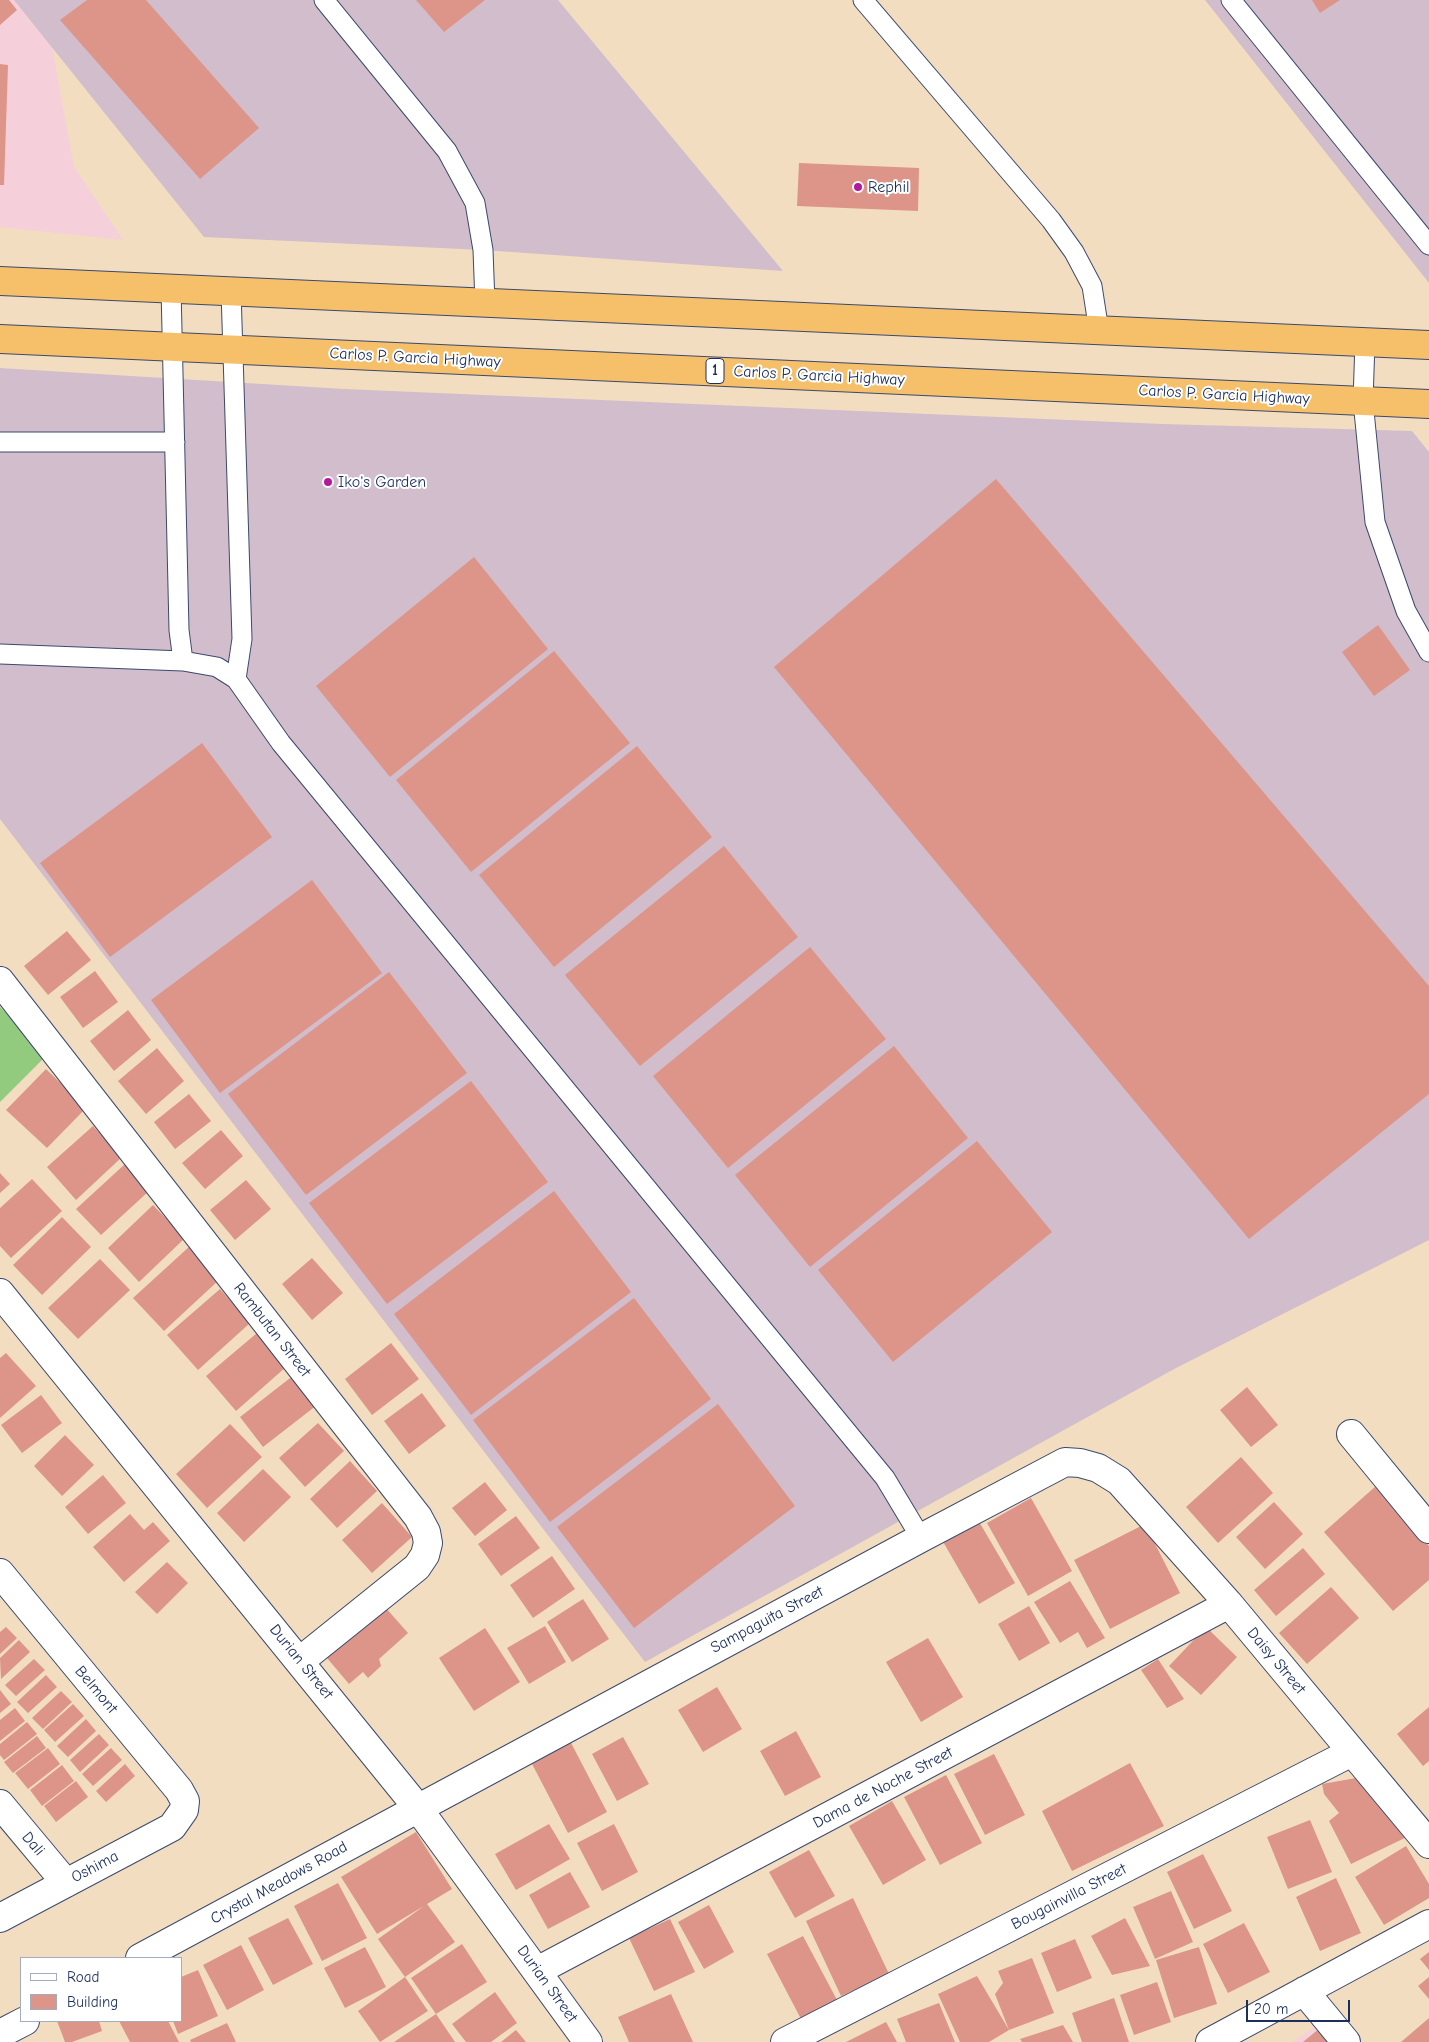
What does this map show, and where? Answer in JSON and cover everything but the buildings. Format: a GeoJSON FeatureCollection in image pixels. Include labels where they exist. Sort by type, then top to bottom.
{"type":"FeatureCollection","features":[{"type":"Feature","properties":{"kind":"highway"},"geometry":{"type":"LineString","coordinates":[[0,281],[1429,346]]}},
{"type":"Feature","properties":{"kind":"highway","name":"Carlos P. Garcia Highway"},"geometry":{"type":"LineString","coordinates":[[0,339],[1429,404]]}},
{"type":"Feature","properties":{"kind":"street","name":"Rambutan Street"},"geometry":{"type":"LineString","coordinates":[[0,981],[418,1517],[426,1532],[428,1543],[425,1555],[417,1567],[300,1661]]}},
{"type":"Feature","properties":{"kind":"street","name":"Durian Street"},"geometry":{"type":"LineString","coordinates":[[0,1293],[418,1807],[588,2042]]}},
{"type":"Feature","properties":{"kind":"street"},"geometry":{"type":"LineString","coordinates":[[1350,1434],[1429,1529]]}},
{"type":"Feature","properties":{"kind":"street","name":"Sampaguita Street"},"geometry":{"type":"LineString","coordinates":[[418,1807],[1065,1462],[1080,1463],[1098,1468],[1119,1482]]}},
{"type":"Feature","properties":{"kind":"street","name":"Daisy Street"},"geometry":{"type":"LineString","coordinates":[[1119,1482],[1229,1604],[1429,1844]]}},
{"type":"Feature","properties":{"kind":"street","name":"Belmont"},"geometry":{"type":"LineString","coordinates":[[0,1573],[179,1790],[185,1801],[184,1810]]}},
{"type":"Feature","properties":{"kind":"street","name":"Dama de Noche Street"},"geometry":{"type":"LineString","coordinates":[[537,1971],[1229,1604]]}},
{"type":"Feature","properties":{"kind":"street","name":"Bougainvilla Street"},"geometry":{"type":"LineString","coordinates":[[785,2042],[1352,1752]]}},
{"type":"Feature","properties":{"kind":"street","name":"Dali"},"geometry":{"type":"LineString","coordinates":[[0,1804],[66,1883]]}},
{"type":"Feature","properties":{"kind":"street","name":"Crystal Meadows Road"},"geometry":{"type":"LineString","coordinates":[[142,1957],[418,1807]]}},
{"type":"Feature","properties":{"kind":"street","name":"Oshima"},"geometry":{"type":"LineString","coordinates":[[0,1918],[172,1827],[184,1810]]}},
{"type":"Feature","properties":{"kind":"street"},"geometry":{"type":"LineString","coordinates":[[1210,2042],[1429,1924]]}},
{"type":"Feature","properties":{"kind":"street"},"geometry":{"type":"LineString","coordinates":[[1304,1991],[1346,2042]]}},
{"type":"Feature","properties":{"kind":"street"},"geometry":{"type":"LineString","coordinates":[[0,2034],[23,2022]]}},
{"type":"Feature","properties":{"kind":"lane"},"geometry":{"type":"LineString","coordinates":[[324,0],[446,151],[475,203],[483,250],[485,302]]}},
{"type":"Feature","properties":{"kind":"lane"},"geometry":{"type":"LineString","coordinates":[[863,0],[1051,220],[1068,244],[1092,286],[1099,331]]}},
{"type":"Feature","properties":{"kind":"lane"},"geometry":{"type":"LineString","coordinates":[[1232,0],[1429,245]]}},
{"type":"Feature","properties":{"kind":"lane"},"geometry":{"type":"LineString","coordinates":[[171,288],[179,630],[183,662]]}},
{"type":"Feature","properties":{"kind":"lane"},"geometry":{"type":"LineString","coordinates":[[231,291],[242,639],[236,679]]}},
{"type":"Feature","properties":{"kind":"lane"},"geometry":{"type":"LineString","coordinates":[[1365,342],[1363,401],[1375,522],[1406,611],[1429,652]]}},
{"type":"Feature","properties":{"kind":"lane"},"geometry":{"type":"LineString","coordinates":[[0,442],[175,442]]}},
{"type":"Feature","properties":{"kind":"lane"},"geometry":{"type":"LineString","coordinates":[[0,654],[183,662],[217,667],[236,679],[281,743],[885,1478],[921,1538]]}},
{"type":"Feature","properties":{"kind":"shaded area"},"geometry":{"type":"Polygon","coordinates":[[[0,0],[14,0],[52,47],[74,167],[123,240],[0,227],[0,0]]]}},
{"type":"Feature","properties":{"kind":"shaded area"},"geometry":{"type":"Polygon","coordinates":[[[14,0],[558,0],[783,271],[483,250],[204,237],[14,0]]]}},
{"type":"Feature","properties":{"kind":"shaded area"},"geometry":{"type":"Polygon","coordinates":[[[1205,0],[1429,0],[1429,283],[1205,0]]]}},
{"type":"Feature","properties":{"kind":"shaded area"},"geometry":{"type":"Polygon","coordinates":[[[0,368],[344,389],[1162,424],[1412,431],[1429,452],[1429,1240],[1176,1368],[645,1662],[0,819],[0,368]]]}},
{"type":"Feature","properties":{"kind":"shaded area"},"geometry":{"type":"Polygon","coordinates":[[[1321,2023],[1336,2042],[1292,2042],[1321,2023]]]}},
{"type":"Feature","properties":{"kind":"green space"},"geometry":{"type":"Polygon","coordinates":[[[0,1007],[48,1054],[0,1102],[0,1007]]]}},
{"type":"Feature","properties":{"kind":"place","name":"Rephil"},"geometry":{"type":"Point","coordinates":[858,187]}},
{"type":"Feature","properties":{"kind":"place","name":"Iko's Garden"},"geometry":{"type":"Point","coordinates":[328,482]}}]}
